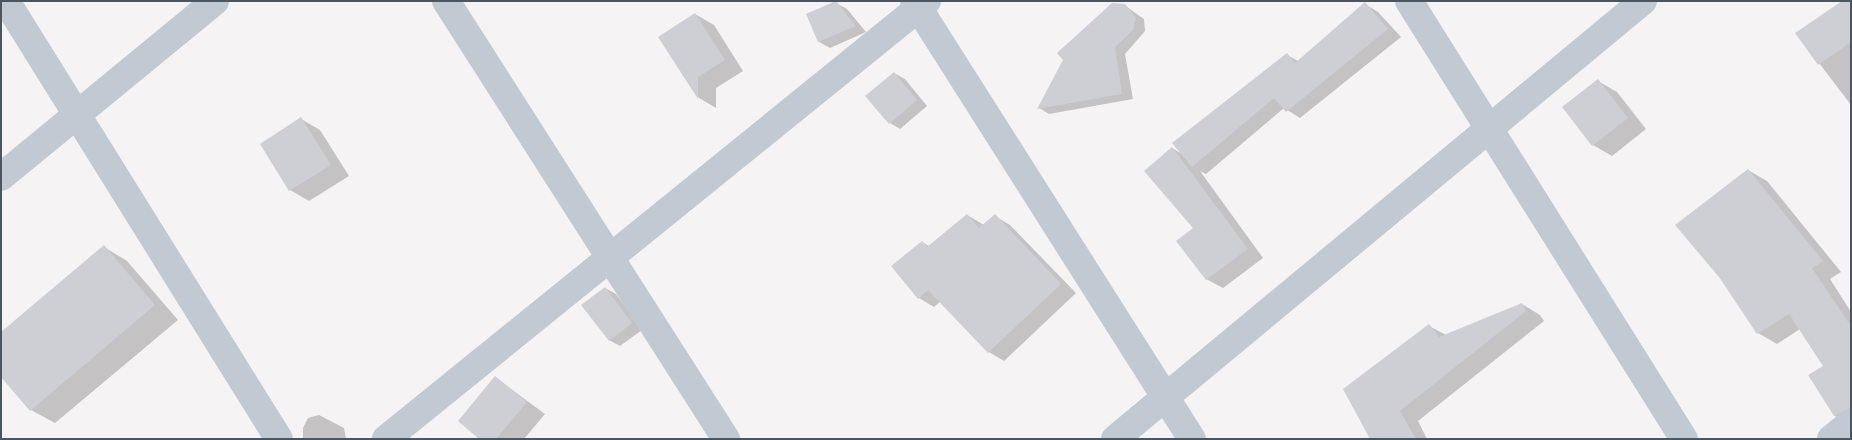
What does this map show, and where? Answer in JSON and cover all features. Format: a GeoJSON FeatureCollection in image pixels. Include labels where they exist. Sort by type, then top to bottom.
{"type":"FeatureCollection","features":[{"type":"Feature","properties":{"kind":"street"},"geometry":{"type":"LineString","coordinates":[[6,1],[278,439]]}},
{"type":"Feature","properties":{"kind":"street"},"geometry":{"type":"LineString","coordinates":[[1,177],[76,113],[215,1]]}},
{"type":"Feature","properties":{"kind":"street"},"geometry":{"type":"LineString","coordinates":[[446,1],[726,439]]}},
{"type":"Feature","properties":{"kind":"street"},"geometry":{"type":"LineString","coordinates":[[1409,1],[1684,439]]}},
{"type":"Feature","properties":{"kind":"street"},"geometry":{"type":"LineString","coordinates":[[1115,439],[1643,1]]}},
{"type":"Feature","properties":{"kind":"street"},"geometry":{"type":"LineString","coordinates":[[386,439],[920,4],[1192,439]]}},
{"type":"Feature","properties":{"kind":"street"},"geometry":{"type":"LineString","coordinates":[[1831,439],[1851,423]]}},
{"type":"Feature","properties":{"kind":"building"},"geometry":{"type":"Polygon","coordinates":[[[836,1],[856,26],[818,42],[806,14],[836,1]]]}},
{"type":"Feature","properties":{"kind":"building"},"geometry":{"type":"Polygon","coordinates":[[[1842,1],[1851,1],[1851,42],[1818,65],[1795,33],[1842,1]]]}},
{"type":"Feature","properties":{"kind":"building"},"geometry":{"type":"Polygon","coordinates":[[[1365,2],[1388,29],[1286,112],[1274,98],[1192,167],[1172,143],[1287,53],[1295,63],[1365,2]]]}},
{"type":"Feature","properties":{"kind":"building"},"geometry":{"type":"Polygon","coordinates":[[[1112,3],[1125,4],[1136,18],[1133,30],[1115,47],[1122,94],[1037,109],[1063,60],[1057,53],[1112,3]]]}},
{"type":"Feature","properties":{"kind":"building"},"geometry":{"type":"Polygon","coordinates":[[[695,13],[725,60],[698,77],[698,99],[658,37],[695,13]]]}},
{"type":"Feature","properties":{"kind":"building"},"geometry":{"type":"Polygon","coordinates":[[[894,72],[917,100],[889,124],[865,96],[894,72]]]}},
{"type":"Feature","properties":{"kind":"building"},"geometry":{"type":"Polygon","coordinates":[[[1598,79],[1628,118],[1592,146],[1562,107],[1598,79]]]}},
{"type":"Feature","properties":{"kind":"building"},"geometry":{"type":"Polygon","coordinates":[[[301,117],[331,165],[289,191],[260,144],[301,117]]]}},
{"type":"Feature","properties":{"kind":"building"},"geometry":{"type":"Polygon","coordinates":[[[1172,147],[1248,249],[1206,280],[1176,241],[1193,228],[1144,171],[1172,147]]]}},
{"type":"Feature","properties":{"kind":"building"},"geometry":{"type":"Polygon","coordinates":[[[1748,169],[1823,261],[1812,268],[1851,326],[1851,408],[1834,416],[1808,375],[1823,366],[1789,314],[1757,334],[1719,277],[1675,225],[1748,169]]]}},
{"type":"Feature","properties":{"kind":"building"},"geometry":{"type":"Polygon","coordinates":[[[967,214],[979,228],[995,214],[1061,284],[988,353],[928,290],[918,299],[891,266],[922,241],[927,247],[967,214]]]}},
{"type":"Feature","properties":{"kind":"building"},"geometry":{"type":"Polygon","coordinates":[[[104,245],[155,305],[30,411],[1,377],[1,332],[104,245]]]}},
{"type":"Feature","properties":{"kind":"building"},"geometry":{"type":"Polygon","coordinates":[[[605,287],[632,323],[609,341],[581,305],[605,287]]]}},
{"type":"Feature","properties":{"kind":"building"},"geometry":{"type":"Polygon","coordinates":[[[1522,303],[1526,311],[1400,411],[1416,439],[1370,439],[1343,389],[1429,324],[1439,337],[1522,303]]]}},
{"type":"Feature","properties":{"kind":"building"},"geometry":{"type":"Polygon","coordinates":[[[495,376],[527,402],[496,439],[479,439],[458,421],[495,376]]]}}]}
